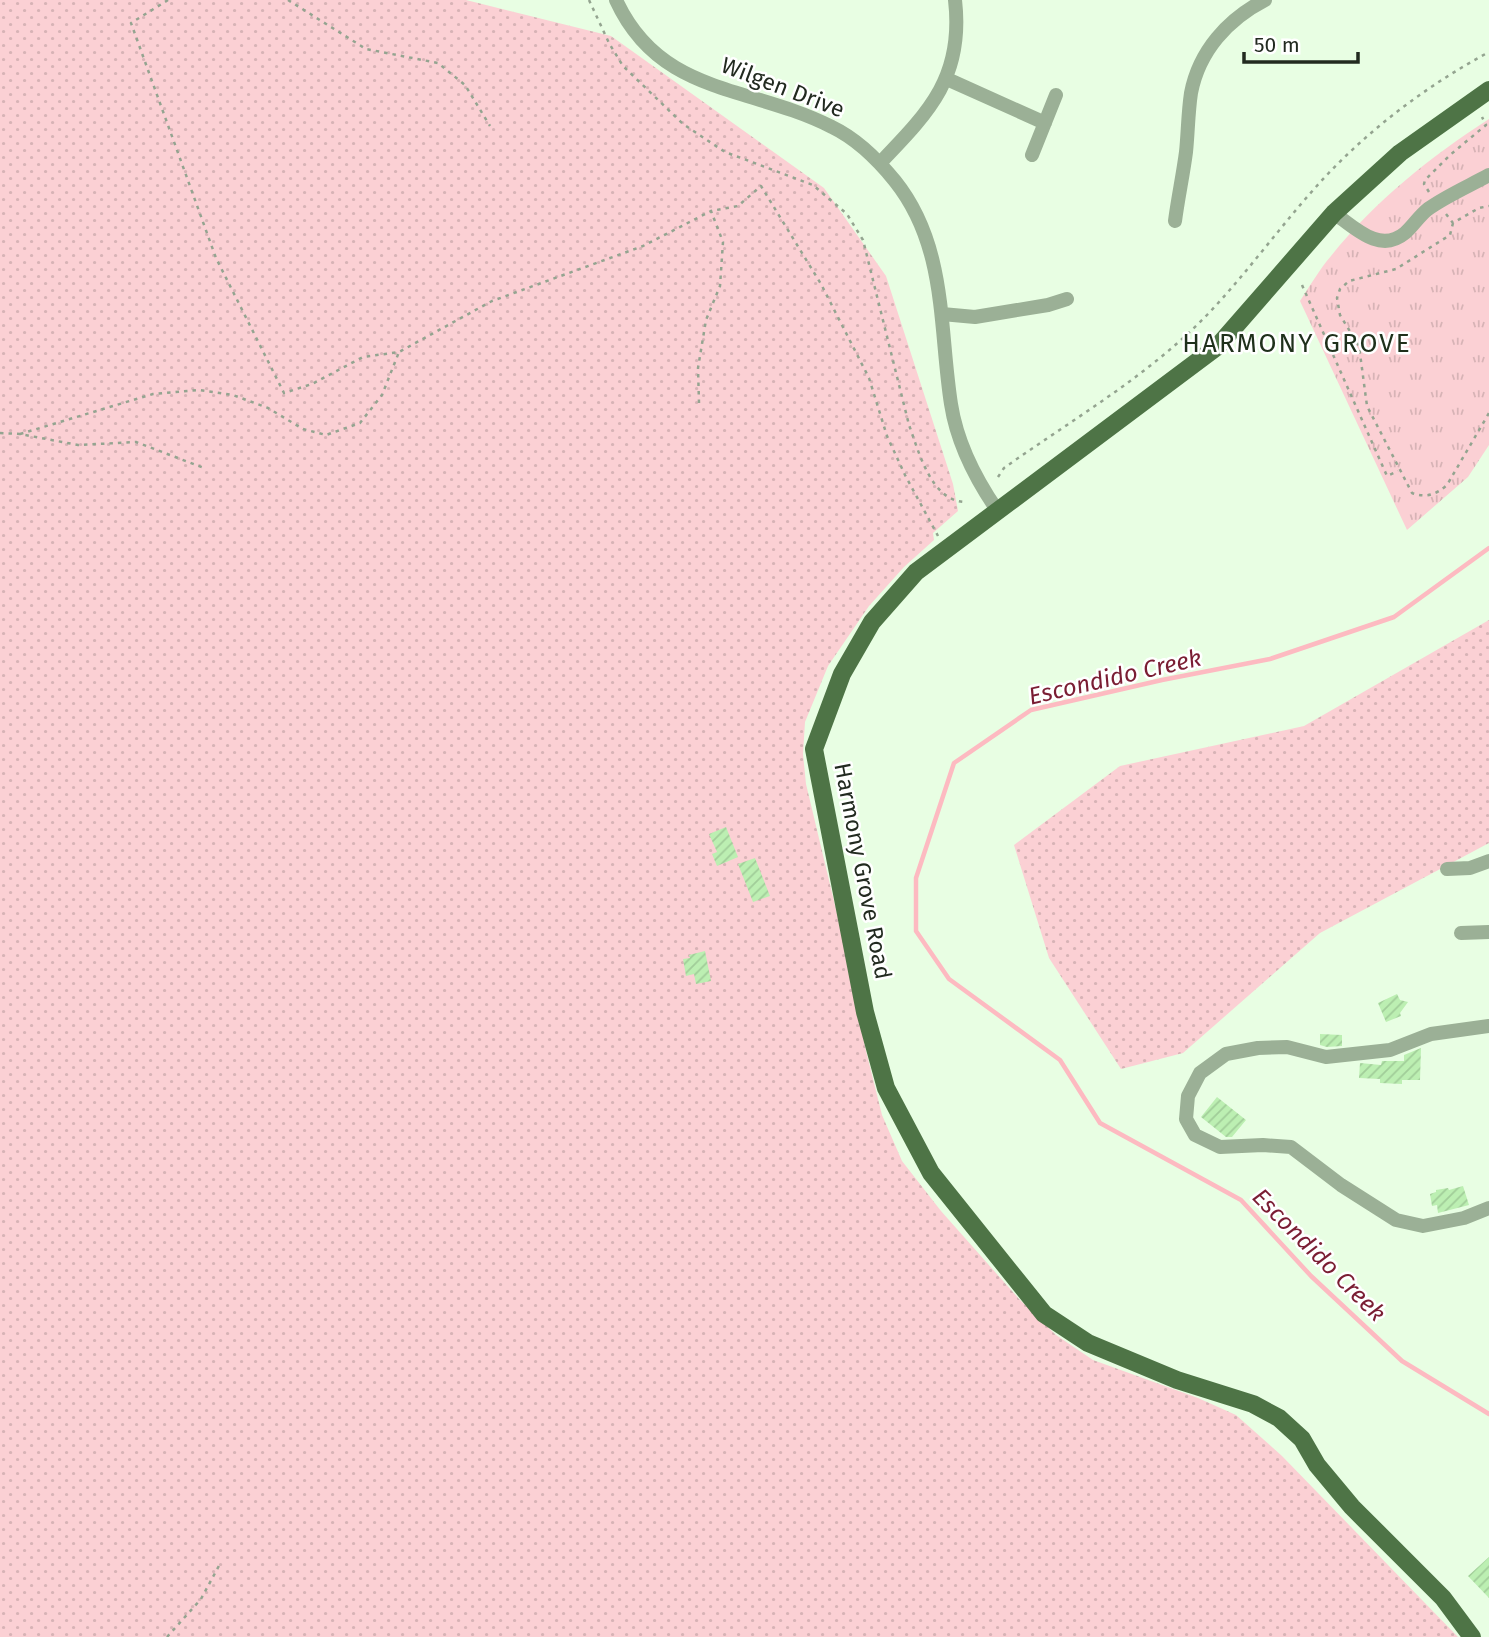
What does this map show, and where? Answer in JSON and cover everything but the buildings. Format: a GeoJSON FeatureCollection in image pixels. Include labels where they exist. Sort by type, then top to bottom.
{"type":"FeatureCollection","features":[{"type":"Feature","properties":{"kind":"main road","name":"Harmony Grove Road"},"geometry":{"type":"LineString","coordinates":[[1472,1637],[1443,1598],[1352,1507],[1317,1465],[1302,1439],[1279,1418],[1253,1404],[1177,1380],[1088,1343],[1044,1314],[931,1173],[886,1088],[865,1012],[814,749],[842,674],[872,622],[916,572],[1218,346],[1334,213],[1400,153],[1489,90]]}},
{"type":"Feature","properties":{"kind":"street","name":"Wilgen Drive"},"geometry":{"type":"LineString","coordinates":[[616,0],[638,38],[666,64],[717,86],[831,126],[848,136],[880,163],[908,199],[923,226],[932,256],[942,314],[951,406],[964,452],[979,484],[997,510]]}},
{"type":"Feature","properties":{"kind":"street"},"geometry":{"type":"LineString","coordinates":[[880,163],[921,118],[947,79],[957,36],[955,0]]}},
{"type":"Feature","properties":{"kind":"street"},"geometry":{"type":"LineString","coordinates":[[1175,221],[1191,97],[1197,73],[1223,30],[1246,10],[1265,0]]}},
{"type":"Feature","properties":{"kind":"street"},"geometry":{"type":"LineString","coordinates":[[947,79],[1045,123]]}},
{"type":"Feature","properties":{"kind":"street"},"geometry":{"type":"LineString","coordinates":[[1032,155],[1056,95]]}},
{"type":"Feature","properties":{"kind":"street"},"geometry":{"type":"LineString","coordinates":[[1334,213],[1367,237],[1382,242],[1406,233],[1427,210],[1482,183],[1489,175]]}},
{"type":"Feature","properties":{"kind":"street"},"geometry":{"type":"LineString","coordinates":[[942,314],[975,317],[1048,305],[1067,299]]}},
{"type":"Feature","properties":{"kind":"street"},"geometry":{"type":"LineString","coordinates":[[1447,869],[1470,868],[1489,861]]}},
{"type":"Feature","properties":{"kind":"street"},"geometry":{"type":"LineString","coordinates":[[1461,933],[1489,932]]}},
{"type":"Feature","properties":{"kind":"street"},"geometry":{"type":"LineString","coordinates":[[1489,1026],[1431,1034],[1390,1050],[1326,1057],[1287,1047],[1258,1048],[1226,1054],[1200,1073],[1188,1096],[1185,1119],[1195,1135],[1220,1147],[1291,1147],[1341,1185],[1396,1220],[1423,1226],[1464,1218],[1489,1208]]}},
{"type":"Feature","properties":{"kind":"path"},"geometry":{"type":"LineString","coordinates":[[168,0],[131,23],[216,258],[284,394],[312,384],[363,357],[399,352],[492,301],[643,246],[711,211],[738,206],[761,186],[821,284],[869,378],[887,436],[946,549]]}},
{"type":"Feature","properties":{"kind":"path"},"geometry":{"type":"LineString","coordinates":[[288,0],[366,49],[438,63],[465,85],[490,125]]}},
{"type":"Feature","properties":{"kind":"path"},"geometry":{"type":"LineString","coordinates":[[589,0],[623,66],[683,124],[724,152],[813,186],[847,214],[863,240],[916,447],[934,483],[944,496],[955,502],[965,502]]}},
{"type":"Feature","properties":{"kind":"path"},"geometry":{"type":"LineString","coordinates":[[998,477],[1004,468],[1142,373],[1165,354],[1207,315],[1324,178],[1351,151],[1418,96],[1489,52]]}},
{"type":"Feature","properties":{"kind":"path"},"geometry":{"type":"LineString","coordinates":[[1432,198],[1425,180],[1486,125],[1482,117]]}},
{"type":"Feature","properties":{"kind":"path"},"geometry":{"type":"LineString","coordinates":[[699,403],[698,368],[706,320],[720,286],[723,242],[711,211]]}},
{"type":"Feature","properties":{"kind":"path"},"geometry":{"type":"LineString","coordinates":[[1452,223],[1450,235],[1396,270],[1349,281],[1340,289],[1337,298],[1340,315],[1359,346],[1367,406],[1412,493],[1421,496],[1438,492],[1451,479],[1489,413]]}},
{"type":"Feature","properties":{"kind":"path"},"geometry":{"type":"LineString","coordinates":[[1302,285],[1387,476],[1399,471]]}},
{"type":"Feature","properties":{"kind":"path"},"geometry":{"type":"LineString","coordinates":[[20,434],[153,394],[198,390],[233,395],[268,408],[303,429],[326,435],[360,423],[382,395],[399,352]]}},
{"type":"Feature","properties":{"kind":"path"},"geometry":{"type":"LineString","coordinates":[[0,433],[78,445],[136,442],[204,468]]}},
{"type":"Feature","properties":{"kind":"path"},"geometry":{"type":"LineString","coordinates":[[167,1637],[201,1598],[221,1562]]}},
{"type":"Feature","properties":{"kind":"green space"},"geometry":{"type":"Polygon","coordinates":[[[0,0],[466,0],[611,36],[824,188],[886,276],[953,484],[958,511],[933,533],[934,540],[904,567],[869,606],[828,666],[805,722],[803,754],[806,784],[882,1115],[902,1161],[941,1211],[1019,1299],[1056,1335],[1093,1360],[1198,1398],[1236,1415],[1282,1456],[1458,1637],[0,1637],[0,0]]]}},
{"type":"Feature","properties":{"kind":"green space"},"geometry":{"type":"Polygon","coordinates":[[[1489,119],[1489,445],[1468,477],[1407,530],[1300,301],[1331,256],[1366,217],[1404,181],[1489,119]]]}},
{"type":"Feature","properties":{"kind":"green space"},"geometry":{"type":"Polygon","coordinates":[[[1489,620],[1489,843],[1320,933],[1183,1053],[1121,1069],[1049,958],[1014,845],[1120,766],[1304,726],[1489,620]]]}},
{"type":"Feature","properties":{"kind":"waterway","name":"Escondido Creek"},"geometry":{"type":"LineString","coordinates":[[1489,548],[1394,617],[1270,659],[1031,710],[954,763],[916,878],[916,931],[949,979],[1060,1060],[1100,1123],[1241,1200],[1311,1276],[1402,1361],[1489,1414]]}},
{"type":"Feature","properties":{"kind":"district","name":"HARMONY GROVE"},"geometry":{"type":"Point","coordinates":[1297,343]}}]}
